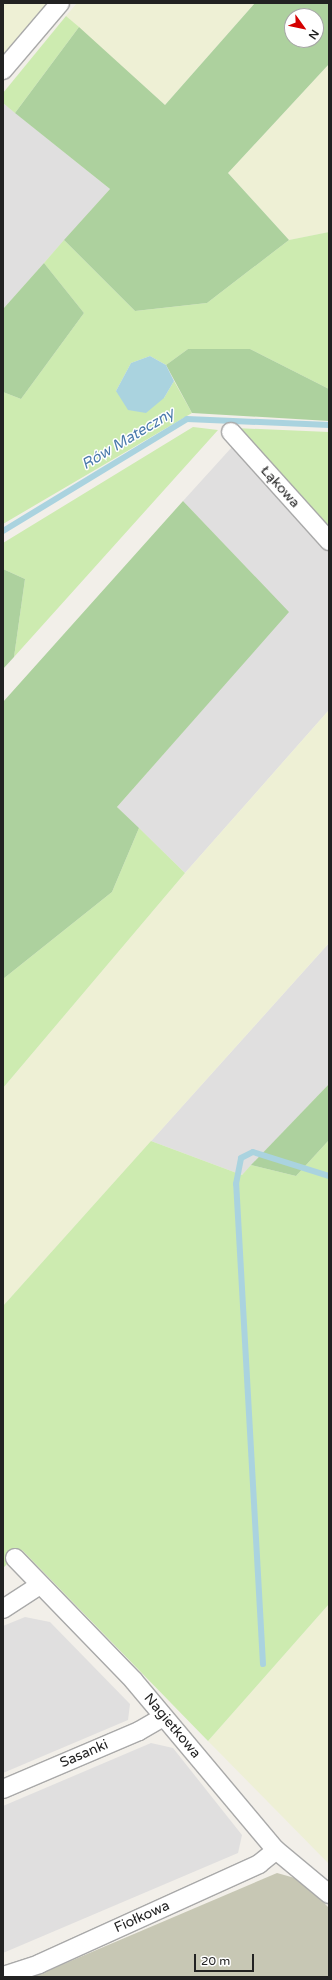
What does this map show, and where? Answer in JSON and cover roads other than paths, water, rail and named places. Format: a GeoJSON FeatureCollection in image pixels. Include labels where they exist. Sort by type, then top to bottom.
{"type":"FeatureCollection","features":[{"type":"Feature","properties":{"kind":"street"},"geometry":{"type":"LineString","coordinates":[[3,70],[60,3]]}},
{"type":"Feature","properties":{"kind":"street","name":"Łąkowa"},"geometry":{"type":"LineString","coordinates":[[231,432],[329,541]]}},
{"type":"Feature","properties":{"kind":"street","name":"Nagietkowa"},"geometry":{"type":"LineString","coordinates":[[15,1558],[134,1681],[276,1850],[329,1894]]}},
{"type":"Feature","properties":{"kind":"street"},"geometry":{"type":"LineString","coordinates":[[3,1609],[40,1585]]}},
{"type":"Feature","properties":{"kind":"street","name":"Sasanki"},"geometry":{"type":"LineString","coordinates":[[3,1788],[139,1731],[163,1717]]}},
{"type":"Feature","properties":{"kind":"street","name":"Fiołkowa"},"geometry":{"type":"LineString","coordinates":[[3,1976],[39,1964],[258,1864],[276,1850]]}},
{"type":"Feature","properties":{"kind":"water"},"geometry":{"type":"Polygon","coordinates":[[[150,356],[166,365],[174,381],[164,398],[146,413],[128,410],[116,391],[131,363],[150,356]]]}},
{"type":"Feature","properties":{"kind":"waterway","name":"Rów Mateczny"},"geometry":{"type":"LineString","coordinates":[[3,531],[187,419],[329,425]]}},
{"type":"Feature","properties":{"kind":"waterway"},"geometry":{"type":"LineString","coordinates":[[263,1664],[236,1184],[241,1158],[253,1152],[329,1176]]}}]}
